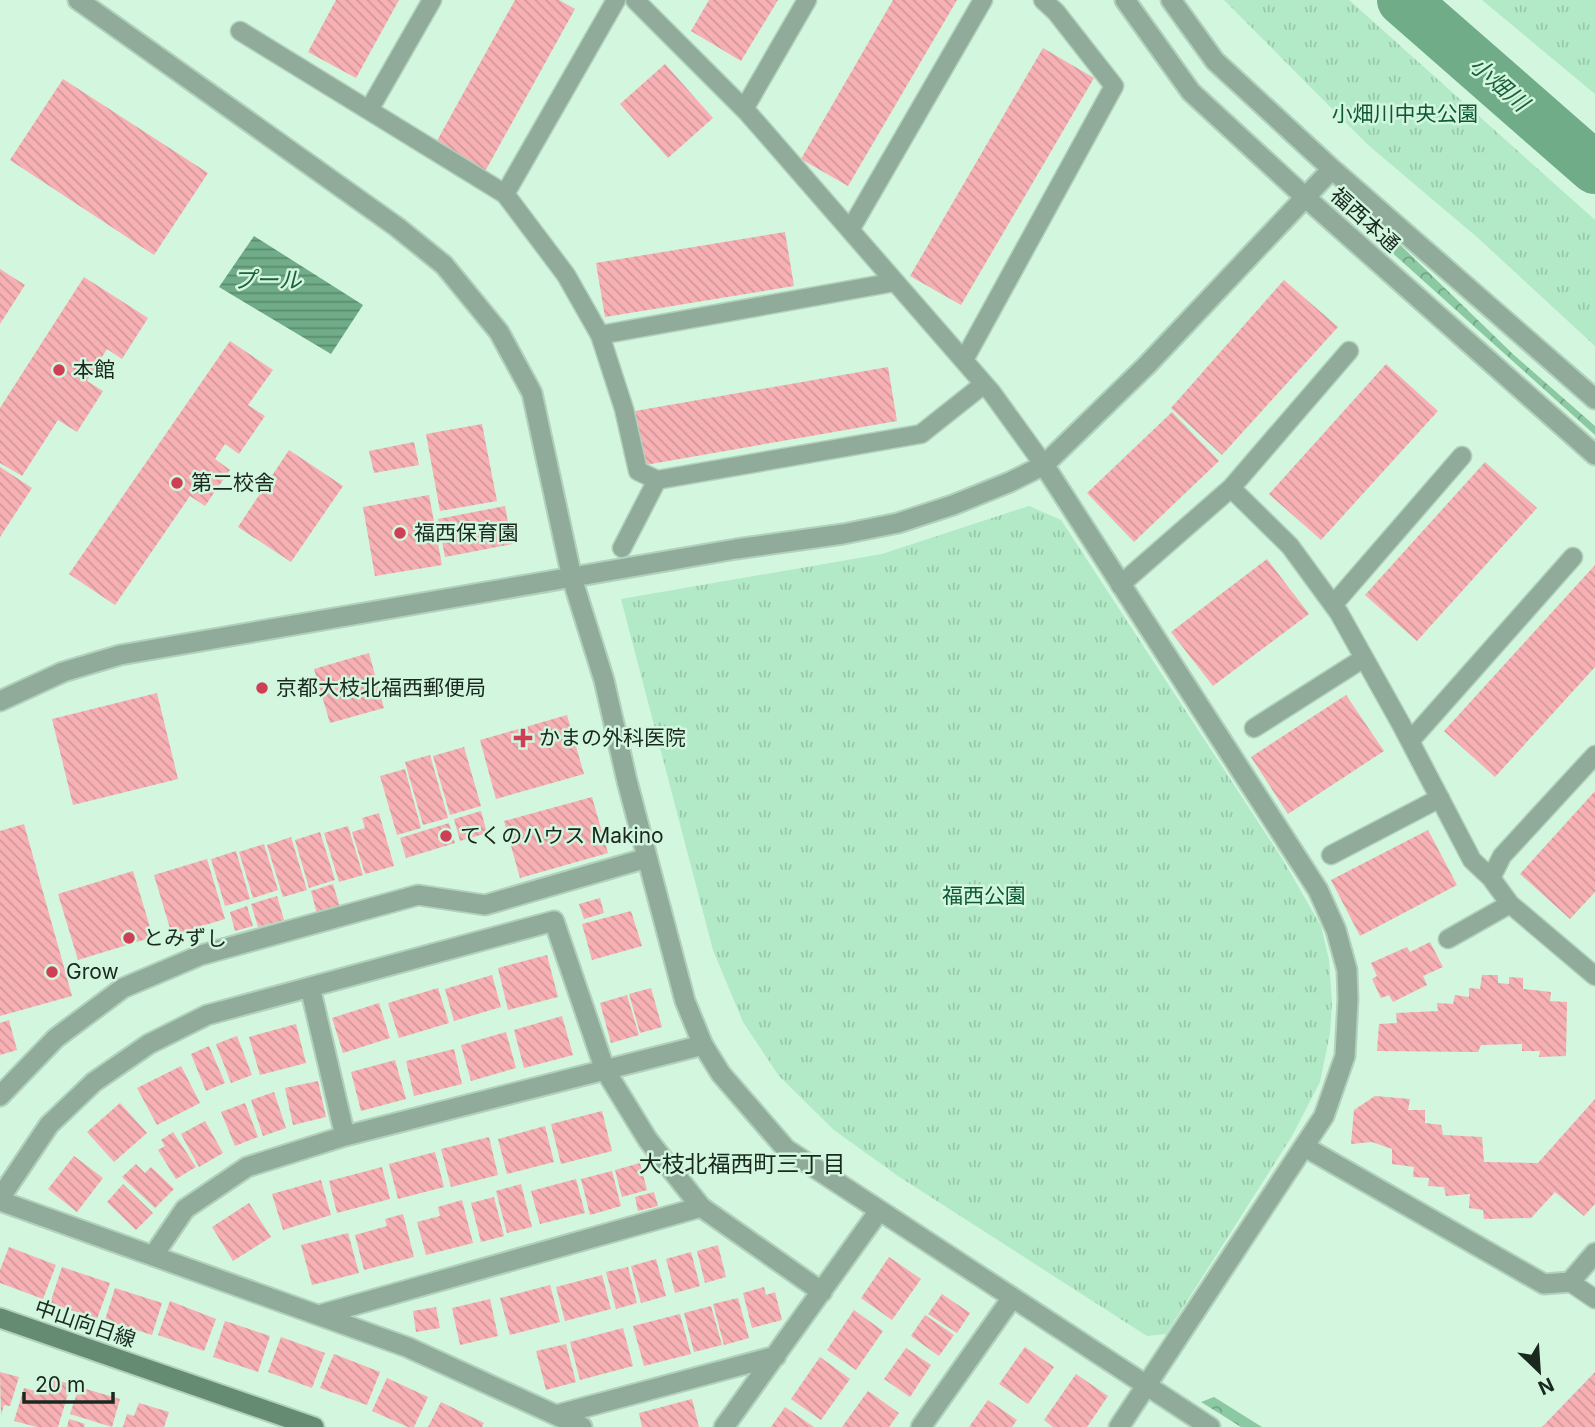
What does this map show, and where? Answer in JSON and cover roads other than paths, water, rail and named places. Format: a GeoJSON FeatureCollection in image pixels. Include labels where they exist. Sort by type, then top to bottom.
{"type":"FeatureCollection","features":[{"type":"Feature","properties":{"kind":"main road","name":"中山向日線"},"geometry":{"type":"LineString","coordinates":[[0,1318],[314,1427]]}},
{"type":"Feature","properties":{"kind":"street"},"geometry":{"type":"LineString","coordinates":[[78,0],[397,227],[443,265],[499,332],[532,393],[572,578],[604,680],[685,1002],[703,1045],[720,1074],[786,1149],[1210,1427]]}},
{"type":"Feature","properties":{"kind":"street","name":"福西本通"},"geometry":{"type":"LineString","coordinates":[[1125,0],[1191,92],[1595,455]]}},
{"type":"Feature","properties":{"kind":"street","name":"福西本通"},"geometry":{"type":"LineString","coordinates":[[1171,0],[1215,61],[1332,169],[1595,399]]}},
{"type":"Feature","properties":{"kind":"street"},"geometry":{"type":"LineString","coordinates":[[0,701],[63,672],[120,655],[898,523],[1017,479],[1044,465],[1147,365],[1332,169]]}},
{"type":"Feature","properties":{"kind":"street"},"geometry":{"type":"LineString","coordinates":[[1044,465],[1318,890],[1336,930],[1347,970],[1345,1056],[1324,1116],[1119,1427]]}},
{"type":"Feature","properties":{"kind":"street"},"geometry":{"type":"LineString","coordinates":[[0,1096],[56,1038],[123,988],[201,955],[418,895],[485,905],[647,858]]}},
{"type":"Feature","properties":{"kind":"street"},"geometry":{"type":"LineString","coordinates":[[582,1427],[407,1346],[0,1200],[49,1125],[93,1082],[138,1051],[207,1015],[554,921],[605,1070],[648,1140],[701,1206],[822,1292]]}},
{"type":"Feature","properties":{"kind":"street"},"geometry":{"type":"LineString","coordinates":[[310,987],[345,1136]]}},
{"type":"Feature","properties":{"kind":"street"},"geometry":{"type":"LineString","coordinates":[[153,1256],[186,1209],[247,1167],[345,1136],[703,1045]]}},
{"type":"Feature","properties":{"kind":"street"},"geometry":{"type":"LineString","coordinates":[[1305,1147],[1544,1284],[1570,1282],[1595,1252]]}},
{"type":"Feature","properties":{"kind":"street"},"geometry":{"type":"LineString","coordinates":[[319,1315],[701,1206]]}},
{"type":"Feature","properties":{"kind":"street"},"geometry":{"type":"LineString","coordinates":[[724,1427],[879,1211]]}},
{"type":"Feature","properties":{"kind":"street"},"geometry":{"type":"LineString","coordinates":[[921,1427],[1012,1298]]}},
{"type":"Feature","properties":{"kind":"street"},"geometry":{"type":"LineString","coordinates":[[556,1415],[776,1356]]}},
{"type":"Feature","properties":{"kind":"lane"},"geometry":{"type":"LineString","coordinates":[[369,110],[432,0]]}},
{"type":"Feature","properties":{"kind":"lane"},"geometry":{"type":"LineString","coordinates":[[505,194],[616,0]]}},
{"type":"Feature","properties":{"kind":"lane"},"geometry":{"type":"LineString","coordinates":[[635,0],[744,109],[964,360],[1044,465]]}},
{"type":"Feature","properties":{"kind":"lane"},"geometry":{"type":"LineString","coordinates":[[744,109],[807,0]]}},
{"type":"Feature","properties":{"kind":"lane"},"geometry":{"type":"LineString","coordinates":[[850,230],[983,0]]}},
{"type":"Feature","properties":{"kind":"lane"},"geometry":{"type":"LineString","coordinates":[[964,360],[1114,86],[1056,12],[1043,0]]}},
{"type":"Feature","properties":{"kind":"lane"},"geometry":{"type":"LineString","coordinates":[[240,31],[505,194],[566,275],[600,335],[624,409],[638,471],[657,480],[920,434],[984,384]]}},
{"type":"Feature","properties":{"kind":"lane"},"geometry":{"type":"LineString","coordinates":[[600,335],[895,282]]}},
{"type":"Feature","properties":{"kind":"lane"},"geometry":{"type":"LineString","coordinates":[[1120,585],[1231,488],[1349,351]]}},
{"type":"Feature","properties":{"kind":"lane"},"geometry":{"type":"LineString","coordinates":[[1333,605],[1462,456]]}},
{"type":"Feature","properties":{"kind":"lane"},"geometry":{"type":"LineString","coordinates":[[622,548],[657,480]]}},
{"type":"Feature","properties":{"kind":"lane"},"geometry":{"type":"LineString","coordinates":[[1231,488],[1290,545],[1333,605],[1410,741],[1472,860],[1491,878],[1510,904],[1595,976]]}},
{"type":"Feature","properties":{"kind":"lane"},"geometry":{"type":"LineString","coordinates":[[1410,741],[1573,557]]}},
{"type":"Feature","properties":{"kind":"lane"},"geometry":{"type":"LineString","coordinates":[[1254,728],[1364,658]]}},
{"type":"Feature","properties":{"kind":"lane"},"geometry":{"type":"LineString","coordinates":[[1491,878],[1503,856],[1595,755]]}},
{"type":"Feature","properties":{"kind":"lane"},"geometry":{"type":"LineString","coordinates":[[1331,855],[1440,798]]}},
{"type":"Feature","properties":{"kind":"lane"},"geometry":{"type":"LineString","coordinates":[[1448,939],[1510,904]]}},
{"type":"Feature","properties":{"kind":"lane"},"geometry":{"type":"LineString","coordinates":[[1570,1282],[1595,1299]]}},
{"type":"Feature","properties":{"kind":"water","name":"プール"},"geometry":{"type":"Polygon","coordinates":[[[254,236],[363,305],[331,354],[219,287],[254,236]]]}},
{"type":"Feature","properties":{"kind":"waterway","name":"小畑川"},"geometry":{"type":"LineString","coordinates":[[1403,0],[1595,168]]}},
{"type":"Feature","properties":{"kind":"place","name":"本館"},"geometry":{"type":"Point","coordinates":[59,370]}},
{"type":"Feature","properties":{"kind":"place","name":"第二校舎"},"geometry":{"type":"Point","coordinates":[177,483]}},
{"type":"Feature","properties":{"kind":"place","name":"福西保育園"},"geometry":{"type":"Point","coordinates":[400,533]}},
{"type":"Feature","properties":{"kind":"place","name":"京都大枝北福西郵便局"},"geometry":{"type":"Point","coordinates":[262,688]}},
{"type":"Feature","properties":{"kind":"place","name":"かまの外科医院"},"geometry":{"type":"Point","coordinates":[523,738]}},
{"type":"Feature","properties":{"kind":"place","name":"てくのハウス Makino"},"geometry":{"type":"Point","coordinates":[446,836]}},
{"type":"Feature","properties":{"kind":"place","name":"とみずし"},"geometry":{"type":"Point","coordinates":[129,938]}},
{"type":"Feature","properties":{"kind":"place","name":"Grow"},"geometry":{"type":"Point","coordinates":[52,972]}},
{"type":"Feature","properties":{"kind":"district","name":"大枝北福西町三丁目"},"geometry":{"type":"Point","coordinates":[742,1164]}},
{"type":"Feature","properties":{"kind":"park label","name":"小畑川中央公園"},"geometry":{"type":"Point","coordinates":[1405,114]}},
{"type":"Feature","properties":{"kind":"park label","name":"福西公園"},"geometry":{"type":"Point","coordinates":[984,896]}}]}
